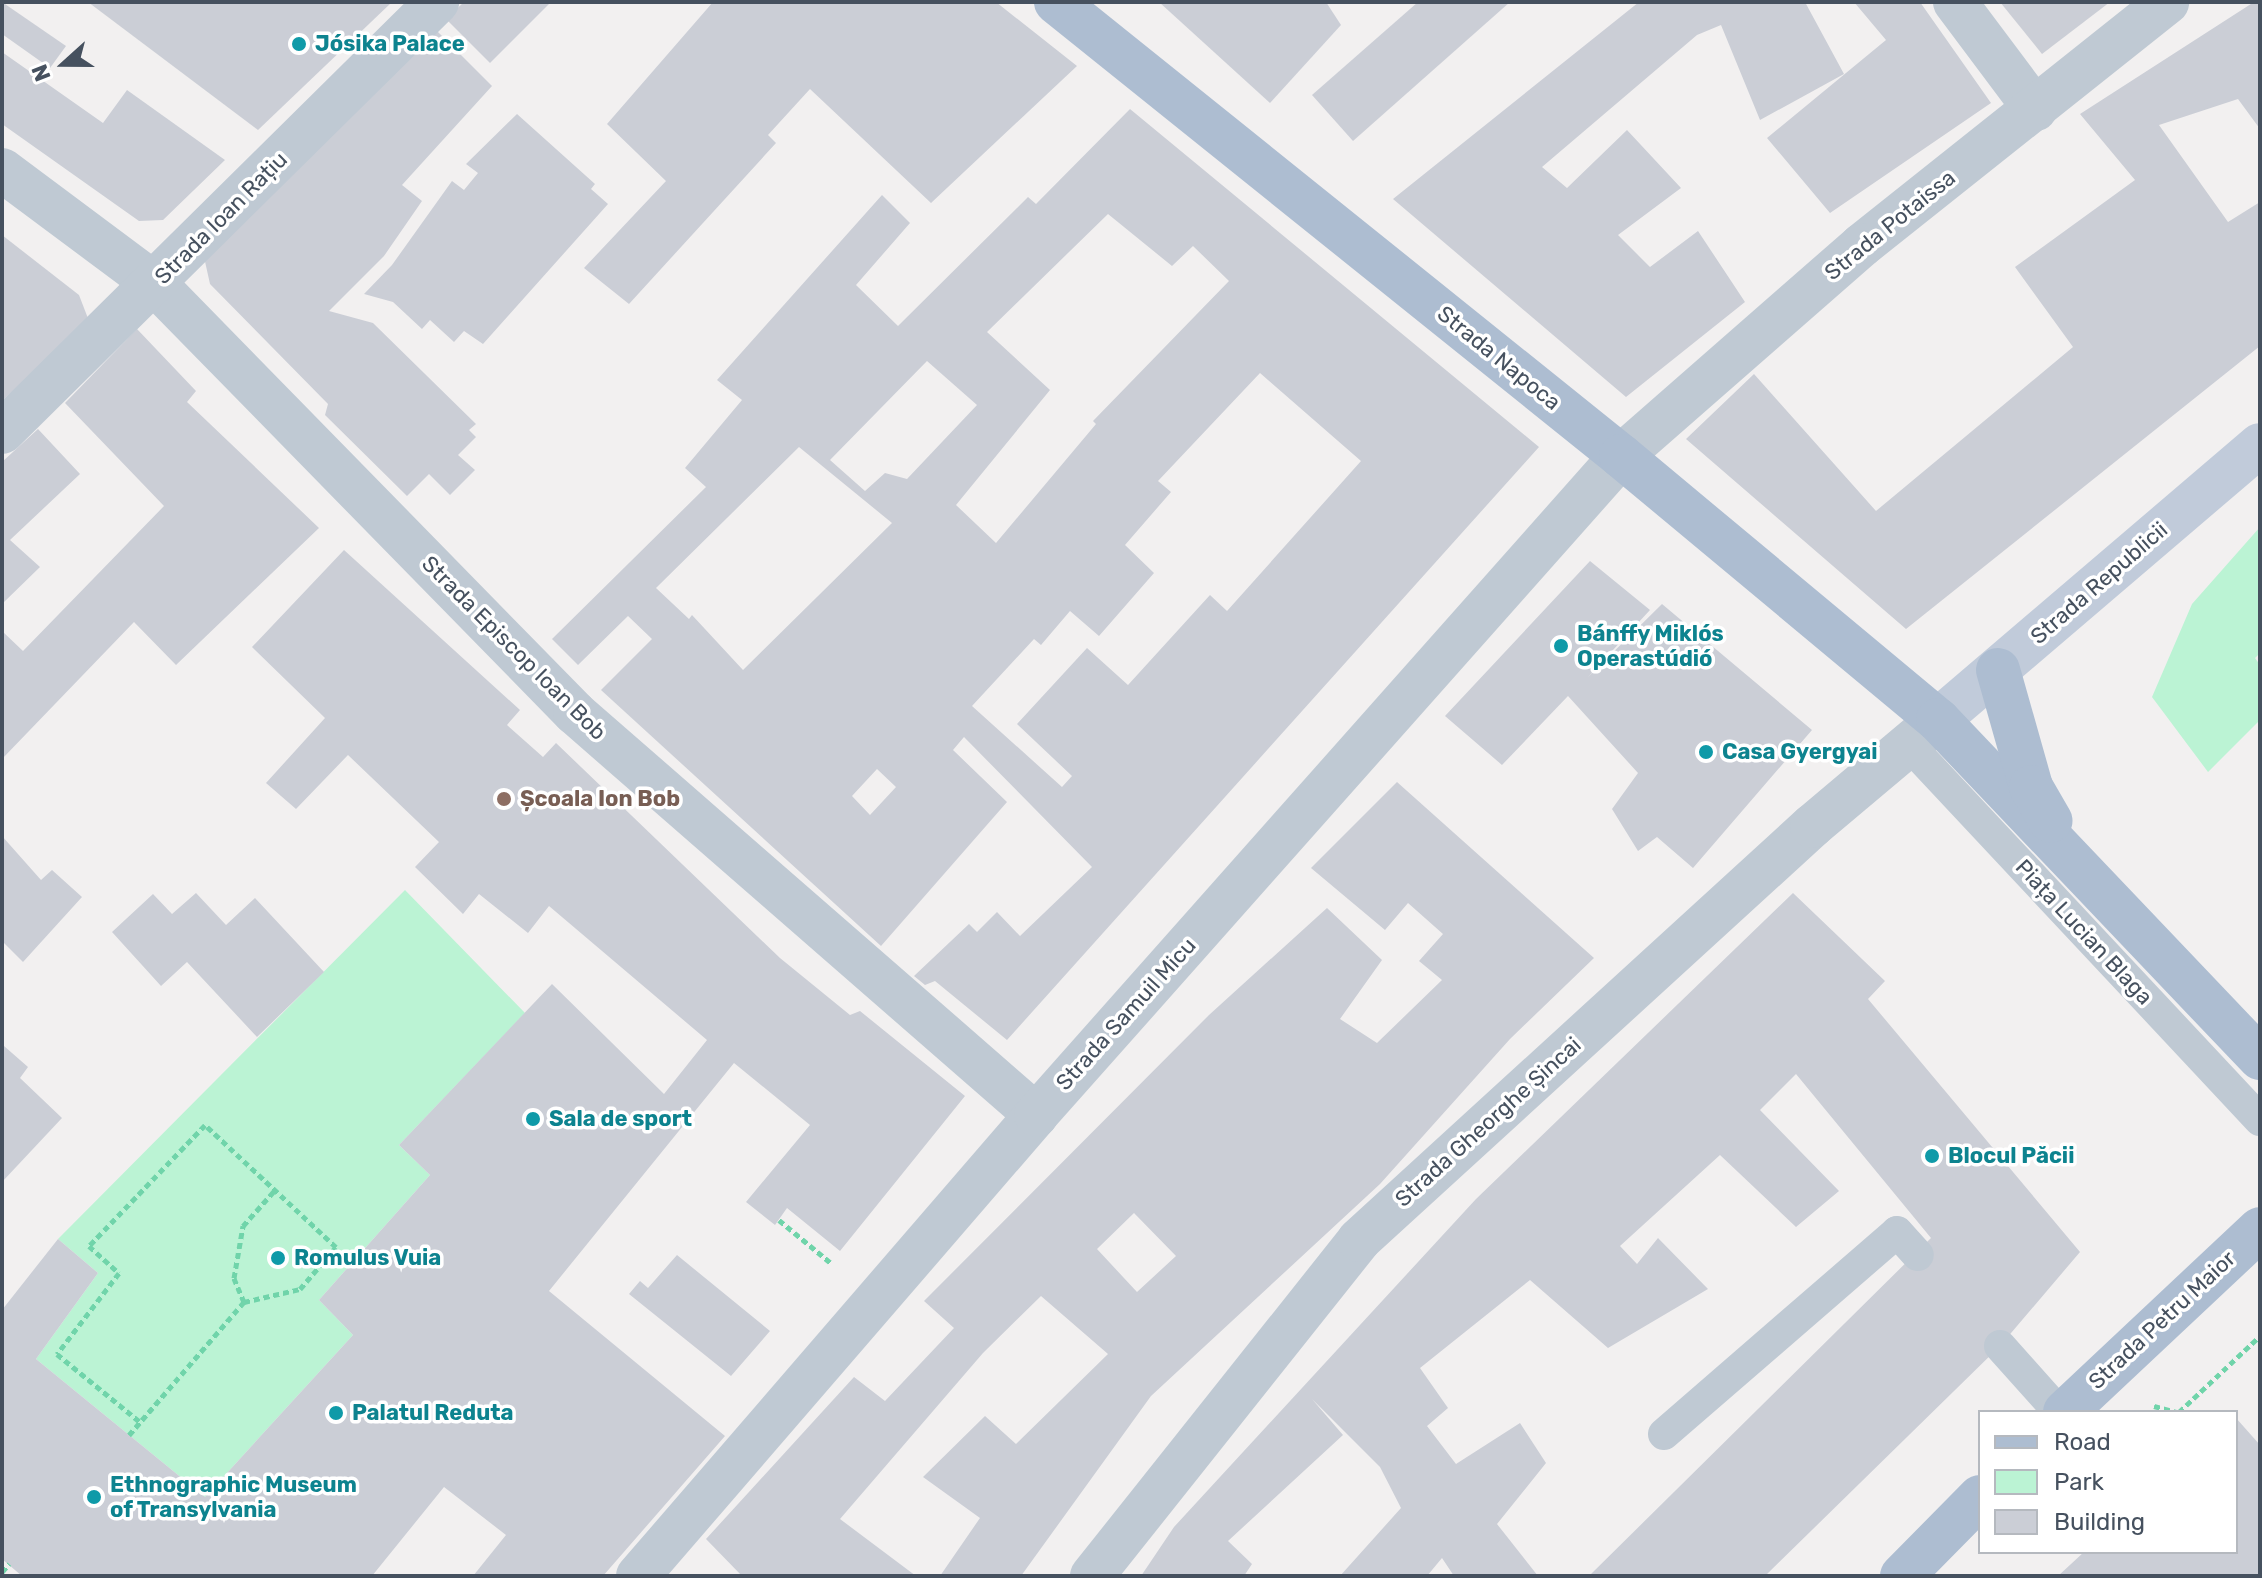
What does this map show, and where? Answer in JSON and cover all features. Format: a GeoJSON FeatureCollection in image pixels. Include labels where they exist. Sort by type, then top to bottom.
{"type":"FeatureCollection","features":[{"type":"Feature","properties":{"kind":"main road","name":"Strada Napoca"},"geometry":{"type":"LineString","coordinates":[[1056,2],[1621,456],[1923,732]]}},
{"type":"Feature","properties":{"kind":"main road","name":"Strada Republicii"},"geometry":{"type":"LineString","coordinates":[[1923,732],[2260,445]]}},
{"type":"Feature","properties":{"kind":"main road"},"geometry":{"type":"LineString","coordinates":[[1998,670],[2031,787],[2081,871]]}},
{"type":"Feature","properties":{"kind":"main road","name":"Piața Lucian Blaga"},"geometry":{"type":"LineString","coordinates":[[1923,732],[2081,871],[2260,1058]]}},
{"type":"Feature","properties":{"kind":"main road","name":"Strada Petru Maior"},"geometry":{"type":"LineString","coordinates":[[2064,1410],[2260,1229]]}},
{"type":"Feature","properties":{"kind":"main road"},"geometry":{"type":"LineString","coordinates":[[1902,1576],[1978,1499]]}},
{"type":"Feature","properties":{"kind":"street","name":"Strada Ioan Rațiu"},"geometry":{"type":"LineString","coordinates":[[2,432],[437,2]]}},
{"type":"Feature","properties":{"kind":"street"},"geometry":{"type":"LineString","coordinates":[[1955,2],[2035,109]]}},
{"type":"Feature","properties":{"kind":"street","name":"Strada Potaissa"},"geometry":{"type":"LineString","coordinates":[[1621,456],[1862,245],[2167,2]]}},
{"type":"Feature","properties":{"kind":"street","name":"Strada Episcop Ioan Bob"},"geometry":{"type":"LineString","coordinates":[[2,170],[155,284],[575,713],[1036,1115]]}},
{"type":"Feature","properties":{"kind":"street","name":"Strada Samuil Micu"},"geometry":{"type":"LineString","coordinates":[[638,1576],[1036,1115],[1621,456]]}},
{"type":"Feature","properties":{"kind":"street","name":"Strada Gheorghe Șincai"},"geometry":{"type":"LineString","coordinates":[[1092,1576],[1359,1240],[1923,732]]}},
{"type":"Feature","properties":{"kind":"lane","name":"Piața Lucian Blaga"},"geometry":{"type":"LineString","coordinates":[[1923,732],[2260,1120]]}},
{"type":"Feature","properties":{"kind":"lane"},"geometry":{"type":"LineString","coordinates":[[1664,1434],[1897,1232],[1918,1255]]}},
{"type":"Feature","properties":{"kind":"lane"},"geometry":{"type":"LineString","coordinates":[[2000,1346],[2060,1410]]}},
{"type":"Feature","properties":{"kind":"path"},"geometry":{"type":"LineString","coordinates":[[129,1435],[244,1302],[274,1299],[300,1289],[336,1247],[205,1125],[89,1246],[119,1273],[57,1354],[140,1422]]}},
{"type":"Feature","properties":{"kind":"path"},"geometry":{"type":"LineString","coordinates":[[244,1302],[234,1278],[243,1226],[275,1190]]}},
{"type":"Feature","properties":{"kind":"path"},"geometry":{"type":"LineString","coordinates":[[779,1220],[840,1271]]}},
{"type":"Feature","properties":{"kind":"path"},"geometry":{"type":"LineString","coordinates":[[2181,1410],[2260,1336]]}},
{"type":"Feature","properties":{"kind":"path"},"geometry":{"type":"LineString","coordinates":[[2,1572],[9,1564]]}},
{"type":"Feature","properties":{"kind":"green space"},"geometry":{"type":"Polygon","coordinates":[[[2260,527],[2260,653],[2255,658],[2260,665],[2260,720],[2208,772],[2152,697],[2192,604],[2260,527]]]}},
{"type":"Feature","properties":{"kind":"green space"},"geometry":{"type":"Polygon","coordinates":[[[405,890],[525,1013],[399,1145],[430,1175],[319,1300],[353,1335],[205,1497],[36,1359],[98,1273],[58,1239],[405,890]]]}},
{"type":"Feature","properties":{"kind":"building"},"geometry":{"type":"Polygon","coordinates":[[[2,2],[66,46],[50,68],[2,34],[2,2]]]}},
{"type":"Feature","properties":{"kind":"building"},"geometry":{"type":"Polygon","coordinates":[[[88,2],[392,2],[258,130],[88,2]]]}},
{"type":"Feature","properties":{"kind":"building"},"geometry":{"type":"Polygon","coordinates":[[[464,2],[551,2],[490,63],[446,19],[464,2]]]}},
{"type":"Feature","properties":{"kind":"building"},"geometry":{"type":"Polygon","coordinates":[[[713,2],[996,2],[1077,66],[931,203],[810,89],[768,135],[776,143],[629,304],[584,268],[666,181],[607,124],[713,2]]]}},
{"type":"Feature","properties":{"kind":"building"},"geometry":{"type":"Polygon","coordinates":[[[1159,2],[1326,2],[1341,25],[1270,103],[1159,2]]]}},
{"type":"Feature","properties":{"kind":"building"},"geometry":{"type":"Polygon","coordinates":[[[1418,2],[1510,2],[1353,141],[1312,95],[1418,2]]]}},
{"type":"Feature","properties":{"kind":"building"},"geometry":{"type":"Polygon","coordinates":[[[1639,2],[1805,2],[1844,74],[1760,120],[1721,25],[1697,35],[1542,167],[1567,188],[1627,130],[1681,188],[1618,235],[1650,267],[1698,231],[1745,302],[1626,397],[1393,199],[1639,2]]]}},
{"type":"Feature","properties":{"kind":"building"},"geometry":{"type":"Polygon","coordinates":[[[1854,2],[1920,2],[1991,103],[1830,213],[1767,138],[1886,40],[1854,2]]]}},
{"type":"Feature","properties":{"kind":"building"},"geometry":{"type":"Polygon","coordinates":[[[2000,2],[2110,2],[2042,54],[2000,2]]]}},
{"type":"Feature","properties":{"kind":"building"},"geometry":{"type":"Polygon","coordinates":[[[2254,2],[2260,2],[2260,129],[2238,99],[2159,125],[2228,222],[2260,202],[2260,346],[1906,629],[1686,439],[1754,374],[1876,511],[2073,347],[2015,267],[2135,180],[2080,114],[2254,2]]]}},
{"type":"Feature","properties":{"kind":"building"},"geometry":{"type":"Polygon","coordinates":[[[436,30],[492,86],[402,185],[422,201],[384,256],[329,311],[373,323],[476,424],[469,430],[476,437],[458,455],[475,470],[450,495],[429,474],[407,496],[325,415],[328,404],[210,284],[204,257],[436,30]]]}},
{"type":"Feature","properties":{"kind":"building"},"geometry":{"type":"Polygon","coordinates":[[[2,52],[103,123],[127,90],[225,160],[163,220],[139,221],[2,124],[2,52]]]}},
{"type":"Feature","properties":{"kind":"building"},"geometry":{"type":"Polygon","coordinates":[[[1130,109],[1539,447],[1007,1040],[935,981],[925,985],[914,976],[969,924],[977,932],[997,912],[1020,936],[1092,867],[964,737],[953,750],[1007,802],[881,946],[601,690],[652,639],[628,616],[578,665],[552,639],[706,487],[685,468],[742,400],[717,380],[882,195],[910,223],[856,285],[898,326],[1028,197],[1036,204],[1130,109]],[[1108,214],[987,332],[1050,390],[956,505],[996,543],[1096,424],[1093,421],[1229,281],[1193,246],[1172,266],[1108,214]],[[927,361],[830,460],[865,491],[885,473],[907,479],[977,405],[927,361]],[[1260,373],[1158,481],[1171,492],[1125,545],[1154,573],[1099,636],[1070,611],[1041,645],[1034,639],[972,706],[1062,787],[1072,776],[1017,724],[1087,648],[1128,685],[1210,595],[1227,611],[1361,461],[1260,373]],[[799,447],[656,588],[689,619],[692,615],[743,670],[892,523],[799,447]],[[877,769],[852,796],[870,815],[896,787],[877,769]]]}},
{"type":"Feature","properties":{"kind":"building"},"geometry":{"type":"Polygon","coordinates":[[[517,114],[595,184],[591,189],[608,204],[483,344],[464,331],[454,342],[430,320],[422,329],[393,302],[364,294],[392,265],[452,181],[464,190],[478,173],[466,164],[517,114]]]}},
{"type":"Feature","properties":{"kind":"building"},"geometry":{"type":"Polygon","coordinates":[[[2,235],[79,295],[89,321],[2,401],[2,235]]]}},
{"type":"Feature","properties":{"kind":"building"},"geometry":{"type":"Polygon","coordinates":[[[137,329],[196,391],[187,402],[319,528],[176,665],[134,622],[2,759],[2,631],[23,651],[164,506],[65,403],[137,329]]]}},
{"type":"Feature","properties":{"kind":"building"},"geometry":{"type":"Polygon","coordinates":[[[38,429],[80,474],[10,540],[40,567],[2,604],[2,462],[38,429]]]}},
{"type":"Feature","properties":{"kind":"building"},"geometry":{"type":"Polygon","coordinates":[[[344,550],[520,710],[507,725],[543,757],[556,743],[780,958],[850,1015],[860,1011],[965,1096],[840,1251],[787,1208],[775,1225],[746,1202],[810,1125],[734,1063],[549,1291],[725,1436],[603,1576],[473,1576],[506,1535],[444,1487],[372,1576],[22,1576],[2,1559],[2,1310],[58,1239],[98,1273],[36,1359],[205,1497],[353,1335],[319,1300],[430,1175],[399,1145],[552,984],[664,1094],[707,1040],[549,906],[528,933],[479,894],[463,914],[415,867],[439,842],[348,755],[296,809],[266,783],[325,718],[252,647],[344,550]]]}},
{"type":"Feature","properties":{"kind":"building","name":"Casa Gyergyai"},"geometry":{"type":"Polygon","coordinates":[[[1590,561],[1650,610],[1588,677],[1662,604],[1812,730],[1693,868],[1657,837],[1638,851],[1612,809],[1638,773],[1568,696],[1502,765],[1445,716],[1590,561]]]}},
{"type":"Feature","properties":{"kind":"building"},"geometry":{"type":"Polygon","coordinates":[[[1397,782],[1594,958],[1510,1039],[1380,1184],[1151,1396],[1021,1576],[940,1576],[980,1518],[923,1477],[985,1416],[1016,1444],[1108,1354],[1041,1296],[983,1353],[840,1519],[916,1576],[742,1576],[706,1539],[854,1377],[885,1401],[954,1328],[924,1301],[1209,1015],[1327,908],[1382,960],[1340,1019],[1377,1043],[1442,980],[1419,961],[1443,934],[1408,903],[1385,930],[1311,868],[1397,782]],[[1134,1213],[1097,1249],[1137,1292],[1176,1256],[1134,1213]]]}},
{"type":"Feature","properties":{"kind":"building"},"geometry":{"type":"Polygon","coordinates":[[[2,836],[41,880],[52,870],[82,897],[23,962],[2,941],[2,836]]]}},
{"type":"Feature","properties":{"kind":"building"},"geometry":{"type":"Polygon","coordinates":[[[196,893],[226,925],[255,898],[324,972],[257,1037],[187,962],[161,986],[112,932],[153,894],[172,914],[196,893]]]}},
{"type":"Feature","properties":{"kind":"building"},"geometry":{"type":"Polygon","coordinates":[[[1793,893],[1885,981],[1868,999],[2080,1252],[2000,1346],[1765,1576],[1589,1576],[1931,1238],[1796,1074],[1760,1110],[1839,1191],[1796,1227],[1720,1155],[1620,1246],[1637,1264],[1658,1238],[1708,1289],[1608,1348],[1530,1280],[1420,1368],[1448,1408],[1427,1426],[1456,1464],[1520,1423],[1546,1463],[1497,1524],[1538,1576],[1454,1576],[1442,1558],[1427,1576],[1340,1576],[1401,1508],[1380,1467],[1312,1399],[1343,1435],[1228,1541],[1252,1564],[1244,1576],[1141,1576],[1174,1527],[1476,1199],[1793,893]]]}},
{"type":"Feature","properties":{"kind":"building"},"geometry":{"type":"Polygon","coordinates":[[[4,1046],[28,1067],[20,1078],[62,1118],[2,1182],[4,1046]]]}},
{"type":"Feature","properties":{"kind":"building"},"geometry":{"type":"Polygon","coordinates":[[[677,1255],[770,1331],[731,1376],[629,1294],[640,1281],[648,1288],[677,1255]]]}},
{"type":"Feature","properties":{"kind":"building"},"geometry":{"type":"Polygon","coordinates":[[[2238,1420],[2260,1445],[2260,1576],[2058,1576],[2082,1554],[2238,1554],[2238,1420]]]}},
{"type":"Feature","properties":{"kind":"place","name":"Jósika Palace"},"geometry":{"type":"Point","coordinates":[299,44]}},
{"type":"Feature","properties":{"kind":"place","name":"Bánffy Miklós Operastúdió"},"geometry":{"type":"Point","coordinates":[1561,646]}},
{"type":"Feature","properties":{"kind":"place","name":"Casa Gyergyai"},"geometry":{"type":"Point","coordinates":[1706,752]}},
{"type":"Feature","properties":{"kind":"place","name":"Școala Ion Bob"},"geometry":{"type":"Point","coordinates":[504,799]}},
{"type":"Feature","properties":{"kind":"place","name":"Sala de sport"},"geometry":{"type":"Point","coordinates":[533,1119]}},
{"type":"Feature","properties":{"kind":"place","name":"Blocul Păcii"},"geometry":{"type":"Point","coordinates":[1932,1156]}},
{"type":"Feature","properties":{"kind":"place","name":"Romulus Vuia"},"geometry":{"type":"Point","coordinates":[278,1258]}},
{"type":"Feature","properties":{"kind":"place","name":"Palatul Reduta"},"geometry":{"type":"Point","coordinates":[336,1413]}},
{"type":"Feature","properties":{"kind":"place","name":"Ethnographic Museum of Transylvania"},"geometry":{"type":"Point","coordinates":[94,1497]}}]}
